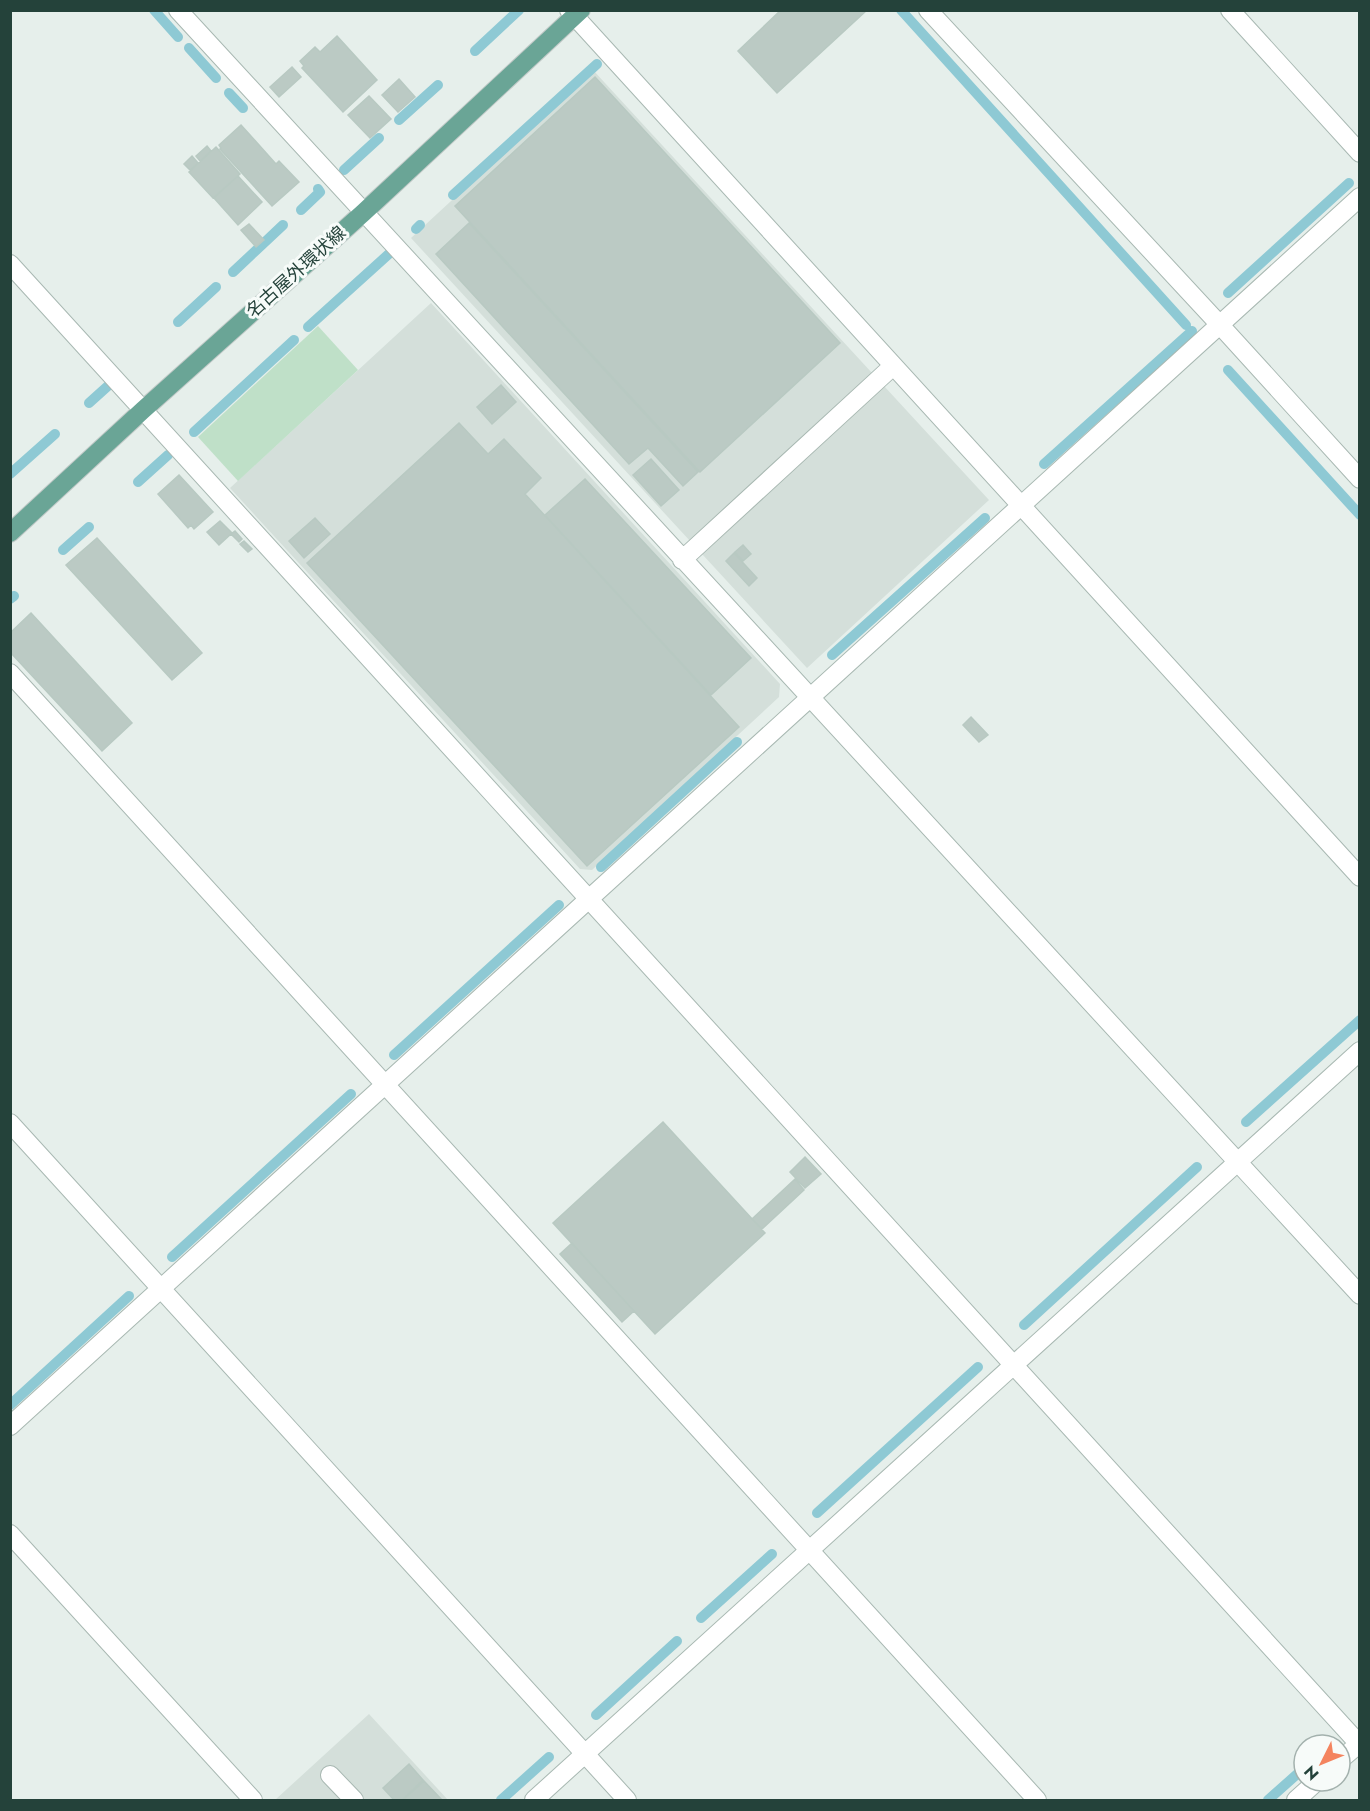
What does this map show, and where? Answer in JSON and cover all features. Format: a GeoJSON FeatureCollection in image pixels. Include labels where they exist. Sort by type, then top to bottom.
{"type":"FeatureCollection","features":[{"type":"Feature","properties":{"kind":"main road","name":"名古屋外環状線"},"geometry":{"type":"LineString","coordinates":[[10,533],[143,410],[363,213],[575,13]]}},
{"type":"Feature","properties":{"kind":"street"},"geometry":{"type":"LineString","coordinates":[[178,10],[1359,1295]]}},
{"type":"Feature","properties":{"kind":"street"},"geometry":{"type":"LineString","coordinates":[[928,10],[1220,325],[1359,479]]}},
{"type":"Feature","properties":{"kind":"street"},"geometry":{"type":"LineString","coordinates":[[1230,10],[1359,153]]}},
{"type":"Feature","properties":{"kind":"street"},"geometry":{"type":"LineString","coordinates":[[575,13],[1359,877]]}},
{"type":"Feature","properties":{"kind":"street"},"geometry":{"type":"LineString","coordinates":[[10,1426],[1359,197]]}},
{"type":"Feature","properties":{"kind":"street"},"geometry":{"type":"LineString","coordinates":[[10,264],[1359,1744]]}},
{"type":"Feature","properties":{"kind":"street"},"geometry":{"type":"LineString","coordinates":[[682,560],[893,366]]}},
{"type":"Feature","properties":{"kind":"street"},"geometry":{"type":"LineString","coordinates":[[10,673],[1037,1800]]}},
{"type":"Feature","properties":{"kind":"street"},"geometry":{"type":"LineString","coordinates":[[534,1800],[1359,1051]]}},
{"type":"Feature","properties":{"kind":"street"},"geometry":{"type":"LineString","coordinates":[[10,1123],[627,1800]]}},
{"type":"Feature","properties":{"kind":"street"},"geometry":{"type":"LineString","coordinates":[[10,1534],[253,1800]]}},
{"type":"Feature","properties":{"kind":"street"},"geometry":{"type":"LineString","coordinates":[[330,1775],[354,1800]]}},
{"type":"Feature","properties":{"kind":"shaded area"},"geometry":{"type":"Polygon","coordinates":[[[593,70],[989,500],[807,668],[411,238],[593,70]]]}},
{"type":"Feature","properties":{"kind":"shaded area"},"geometry":{"type":"Polygon","coordinates":[[[431,303],[780,684],[779,697],[592,870],[580,869],[230,488],[431,303]]]}},
{"type":"Feature","properties":{"kind":"shaded area"},"geometry":{"type":"Polygon","coordinates":[[[369,1714],[448,1800],[275,1800],[369,1714]]]}},
{"type":"Feature","properties":{"kind":"green space"},"geometry":{"type":"Polygon","coordinates":[[[318,326],[358,370],[238,481],[198,437],[318,326]]]}},
{"type":"Feature","properties":{"kind":"building"},"geometry":{"type":"Polygon","coordinates":[[[781,10],[867,10],[777,93],[738,51],[781,10]]]}},
{"type":"Feature","properties":{"kind":"building"},"geometry":{"type":"Polygon","coordinates":[[[337,36],[377,80],[343,112],[302,68],[304,66],[300,61],[315,47],[320,52],[337,36]]]}},
{"type":"Feature","properties":{"kind":"building"},"geometry":{"type":"Polygon","coordinates":[[[292,67],[301,77],[279,97],[270,87],[292,67]]]}},
{"type":"Feature","properties":{"kind":"building"},"geometry":{"type":"Polygon","coordinates":[[[595,77],[840,343],[700,472],[455,206],[595,77]]]}},
{"type":"Feature","properties":{"kind":"building"},"geometry":{"type":"Polygon","coordinates":[[[399,79],[415,97],[398,112],[382,95],[399,79]]]}},
{"type":"Feature","properties":{"kind":"building"},"geometry":{"type":"Polygon","coordinates":[[[369,96],[391,119],[370,138],[348,115],[369,96]]]}},
{"type":"Feature","properties":{"kind":"building"},"geometry":{"type":"Polygon","coordinates":[[[241,125],[276,164],[279,161],[299,182],[272,206],[220,149],[219,145],[241,125]]]}},
{"type":"Feature","properties":{"kind":"building"},"geometry":{"type":"Polygon","coordinates":[[[207,146],[211,151],[200,161],[196,156],[207,146]]]}},
{"type":"Feature","properties":{"kind":"building"},"geometry":{"type":"Polygon","coordinates":[[[216,147],[240,174],[213,198],[189,172],[216,147]]]}},
{"type":"Feature","properties":{"kind":"building"},"geometry":{"type":"Polygon","coordinates":[[[192,156],[198,163],[190,170],[184,164],[192,156]]]}},
{"type":"Feature","properties":{"kind":"building"},"geometry":{"type":"Polygon","coordinates":[[[238,176],[262,202],[238,225],[214,198],[238,176]]]}},
{"type":"Feature","properties":{"kind":"building"},"geometry":{"type":"Polygon","coordinates":[[[469,223],[698,472],[683,486],[648,448],[629,464],[436,254],[469,223]]]}},
{"type":"Feature","properties":{"kind":"building"},"geometry":{"type":"Polygon","coordinates":[[[249,224],[264,240],[256,247],[241,230],[249,224]]]}},
{"type":"Feature","properties":{"kind":"building"},"geometry":{"type":"Polygon","coordinates":[[[501,385],[516,402],[492,424],[477,407],[501,385]]]}},
{"type":"Feature","properties":{"kind":"building"},"geometry":{"type":"Polygon","coordinates":[[[459,423],[488,454],[504,439],[541,478],[525,494],[739,727],[587,866],[307,563],[459,423]]]}},
{"type":"Feature","properties":{"kind":"building"},"geometry":{"type":"Polygon","coordinates":[[[651,459],[679,490],[661,506],[633,475],[651,459]]]}},
{"type":"Feature","properties":{"kind":"building"},"geometry":{"type":"Polygon","coordinates":[[[179,475],[213,512],[194,529],[191,525],[188,528],[158,494],[179,475]]]}},
{"type":"Feature","properties":{"kind":"building"},"geometry":{"type":"Polygon","coordinates":[[[585,479],[751,658],[711,695],[545,515],[585,479]]]}},
{"type":"Feature","properties":{"kind":"building"},"geometry":{"type":"Polygon","coordinates":[[[315,518],[330,534],[304,558],[289,541],[315,518]]]}},
{"type":"Feature","properties":{"kind":"building"},"geometry":{"type":"Polygon","coordinates":[[[220,521],[232,533],[219,545],[207,532],[220,521]]]}},
{"type":"Feature","properties":{"kind":"building"},"geometry":{"type":"Polygon","coordinates":[[[235,531],[242,539],[239,542],[231,534],[235,531]]]}},
{"type":"Feature","properties":{"kind":"building"},"geometry":{"type":"Polygon","coordinates":[[[97,538],[202,653],[172,680],[66,565],[97,538]]]}},
{"type":"Feature","properties":{"kind":"building"},"geometry":{"type":"Polygon","coordinates":[[[244,541],[252,549],[248,552],[240,544],[244,541]]]}},
{"type":"Feature","properties":{"kind":"building"},"geometry":{"type":"Polygon","coordinates":[[[743,545],[751,554],[743,561],[735,552],[743,545]]]}},
{"type":"Feature","properties":{"kind":"building"},"geometry":{"type":"Polygon","coordinates":[[[734,553],[757,578],[749,586],[726,561],[734,553]]]}},
{"type":"Feature","properties":{"kind":"building"},"geometry":{"type":"Polygon","coordinates":[[[31,613],[132,723],[102,751],[10,652],[10,633],[31,613]]]}},
{"type":"Feature","properties":{"kind":"building"},"geometry":{"type":"Polygon","coordinates":[[[971,717],[988,735],[979,742],[963,725],[971,717]]]}},
{"type":"Feature","properties":{"kind":"building"},"geometry":{"type":"Polygon","coordinates":[[[663,1122],[765,1233],[655,1334],[553,1223],[663,1122]]]}},
{"type":"Feature","properties":{"kind":"building"},"geometry":{"type":"Polygon","coordinates":[[[805,1157],[821,1174],[805,1188],[790,1172],[805,1157]]]}},
{"type":"Feature","properties":{"kind":"building"},"geometry":{"type":"Polygon","coordinates":[[[795,1179],[804,1190],[762,1229],[752,1219],[795,1179]]]}},
{"type":"Feature","properties":{"kind":"building"},"geometry":{"type":"Polygon","coordinates":[[[572,1243],[634,1311],[622,1322],[560,1254],[572,1243]]]}},
{"type":"Feature","properties":{"kind":"building"},"geometry":{"type":"Polygon","coordinates":[[[409,1764],[423,1780],[402,1800],[394,1800],[383,1788],[409,1764]]]}},
{"type":"Feature","properties":{"kind":"building"},"geometry":{"type":"Polygon","coordinates":[[[424,1781],[442,1800],[403,1800],[424,1781]]]}},
{"type":"Feature","properties":{"kind":"waterway"},"geometry":{"type":"LineString","coordinates":[[154,10],[178,37]]}},
{"type":"Feature","properties":{"kind":"waterway"},"geometry":{"type":"LineString","coordinates":[[475,51],[519,10]]}},
{"type":"Feature","properties":{"kind":"waterway"},"geometry":{"type":"LineString","coordinates":[[901,10],[1186,325]]}},
{"type":"Feature","properties":{"kind":"waterway"},"geometry":{"type":"LineString","coordinates":[[189,48],[216,78]]}},
{"type":"Feature","properties":{"kind":"waterway"},"geometry":{"type":"LineString","coordinates":[[453,195],[597,64]]}},
{"type":"Feature","properties":{"kind":"waterway"},"geometry":{"type":"LineString","coordinates":[[399,120],[438,85]]}},
{"type":"Feature","properties":{"kind":"waterway"},"geometry":{"type":"LineString","coordinates":[[229,93],[243,108]]}},
{"type":"Feature","properties":{"kind":"waterway"},"geometry":{"type":"LineString","coordinates":[[344,170],[379,138]]}},
{"type":"Feature","properties":{"kind":"waterway"},"geometry":{"type":"LineString","coordinates":[[1228,293],[1349,183]]}},
{"type":"Feature","properties":{"kind":"waterway"},"geometry":{"type":"LineString","coordinates":[[301,210],[320,192],[318,189]]}},
{"type":"Feature","properties":{"kind":"waterway"},"geometry":{"type":"LineString","coordinates":[[233,272],[283,225]]}},
{"type":"Feature","properties":{"kind":"waterway"},"geometry":{"type":"LineString","coordinates":[[416,229],[420,225]]}},
{"type":"Feature","properties":{"kind":"waterway"},"geometry":{"type":"LineString","coordinates":[[308,327],[391,252]]}},
{"type":"Feature","properties":{"kind":"waterway"},"geometry":{"type":"LineString","coordinates":[[178,322],[216,287]]}},
{"type":"Feature","properties":{"kind":"waterway"},"geometry":{"type":"LineString","coordinates":[[1044,464],[1192,331]]}},
{"type":"Feature","properties":{"kind":"waterway"},"geometry":{"type":"LineString","coordinates":[[194,432],[294,340]]}},
{"type":"Feature","properties":{"kind":"waterway"},"geometry":{"type":"LineString","coordinates":[[1228,370],[1360,515]]}},
{"type":"Feature","properties":{"kind":"waterway"},"geometry":{"type":"LineString","coordinates":[[89,403],[109,385]]}},
{"type":"Feature","properties":{"kind":"waterway"},"geometry":{"type":"LineString","coordinates":[[10,474],[55,434]]}},
{"type":"Feature","properties":{"kind":"waterway"},"geometry":{"type":"LineString","coordinates":[[138,482],[168,455]]}},
{"type":"Feature","properties":{"kind":"waterway"},"geometry":{"type":"LineString","coordinates":[[832,655],[985,518]]}},
{"type":"Feature","properties":{"kind":"waterway"},"geometry":{"type":"LineString","coordinates":[[63,550],[89,527]]}},
{"type":"Feature","properties":{"kind":"waterway"},"geometry":{"type":"LineString","coordinates":[[10,599],[14,596]]}},
{"type":"Feature","properties":{"kind":"waterway"},"geometry":{"type":"LineString","coordinates":[[601,867],[737,742]]}},
{"type":"Feature","properties":{"kind":"waterway"},"geometry":{"type":"LineString","coordinates":[[394,1055],[559,905]]}},
{"type":"Feature","properties":{"kind":"waterway"},"geometry":{"type":"LineString","coordinates":[[1246,1122],[1360,1020]]}},
{"type":"Feature","properties":{"kind":"waterway"},"geometry":{"type":"LineString","coordinates":[[172,1257],[351,1094]]}},
{"type":"Feature","properties":{"kind":"waterway"},"geometry":{"type":"LineString","coordinates":[[1024,1325],[1197,1167]]}},
{"type":"Feature","properties":{"kind":"waterway"},"geometry":{"type":"LineString","coordinates":[[10,1405],[129,1296]]}},
{"type":"Feature","properties":{"kind":"waterway"},"geometry":{"type":"LineString","coordinates":[[817,1513],[978,1367]]}},
{"type":"Feature","properties":{"kind":"waterway"},"geometry":{"type":"LineString","coordinates":[[701,1618],[772,1554]]}},
{"type":"Feature","properties":{"kind":"waterway"},"geometry":{"type":"LineString","coordinates":[[596,1715],[677,1641]]}},
{"type":"Feature","properties":{"kind":"waterway"},"geometry":{"type":"LineString","coordinates":[[501,1800],[549,1757]]}},
{"type":"Feature","properties":{"kind":"waterway"},"geometry":{"type":"LineString","coordinates":[[1268,1800],[1292,1779]]}}]}
